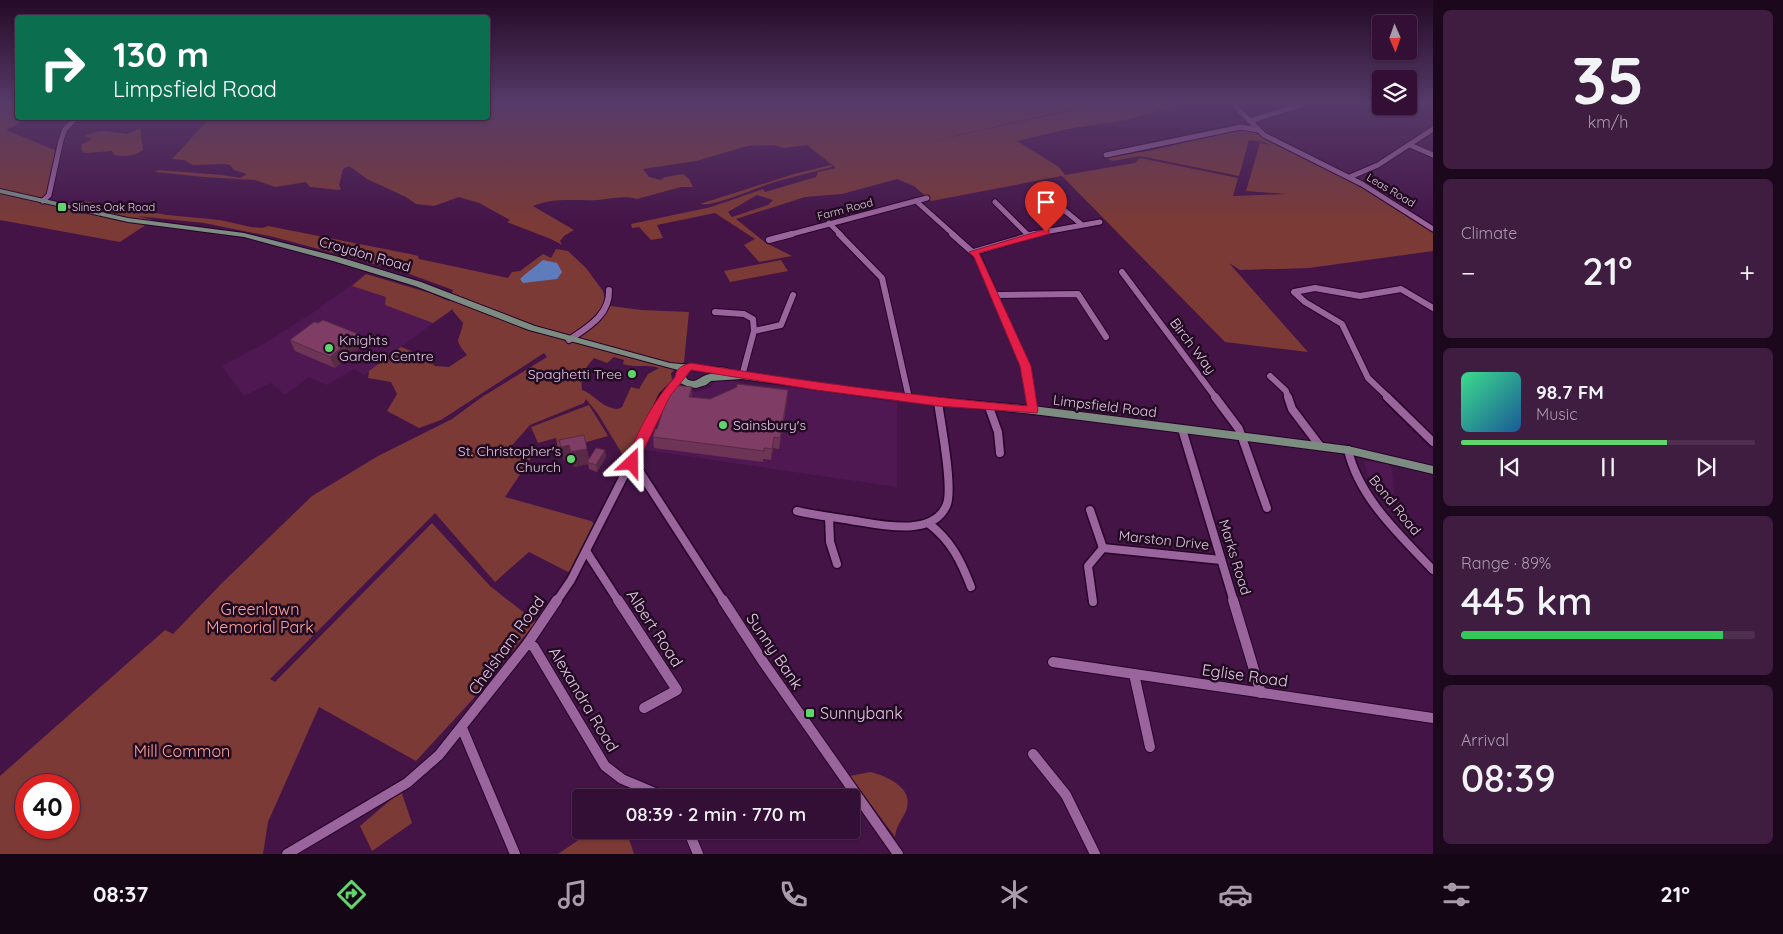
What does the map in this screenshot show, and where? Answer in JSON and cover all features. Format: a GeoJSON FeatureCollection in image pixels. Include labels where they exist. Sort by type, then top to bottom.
{"type":"FeatureCollection","features":[{"type":"Feature","properties":{"kind":"main road"},"geometry":{"type":"LineString","coordinates":[[0,191],[43,201]]}},
{"type":"Feature","properties":{"kind":"main road","name":"Croydon Road"},"geometry":{"type":"LineString","coordinates":[[43,201],[128,220],[244,235],[281,245],[418,284],[458,298],[493,314],[569,340],[670,366],[683,376]]}},
{"type":"Feature","properties":{"kind":"main road","name":"Limpsfield Road"},"geometry":{"type":"LineString","coordinates":[[742,376],[708,378],[699,384],[683,376],[691,366],[742,376],[938,402],[1033,410],[1320,446],[1348,450],[1433,470]]}},
{"type":"Feature","properties":{"kind":"main road"},"geometry":{"type":"LineString","coordinates":[[703,368],[708,373],[708,378]]}},
{"type":"Feature","properties":{"kind":"street"},"geometry":{"type":"LineString","coordinates":[[43,201],[49,195],[62,143]]}},
{"type":"Feature","properties":{"kind":"street"},"geometry":{"type":"LineString","coordinates":[[1106,155],[1167,143]]}},
{"type":"Feature","properties":{"kind":"street","name":"Leas Road"},"geometry":{"type":"LineString","coordinates":[[1278,143],[1350,178],[1403,208],[1433,229]]}},
{"type":"Feature","properties":{"kind":"street"},"geometry":{"type":"LineString","coordinates":[[1350,178],[1378,165],[1413,143]]}},
{"type":"Feature","properties":{"kind":"street"},"geometry":{"type":"LineString","coordinates":[[1410,145],[1433,155]]}},
{"type":"Feature","properties":{"kind":"street"},"geometry":{"type":"LineString","coordinates":[[1041,191],[1081,224]]}},
{"type":"Feature","properties":{"kind":"street","name":"Farm Road"},"geometry":{"type":"LineString","coordinates":[[769,240],[927,198]]}},
{"type":"Feature","properties":{"kind":"street"},"geometry":{"type":"LineString","coordinates":[[916,201],[974,252],[995,294],[1028,373],[1033,410]]}},
{"type":"Feature","properties":{"kind":"street"},"geometry":{"type":"LineString","coordinates":[[995,202],[1028,236]]}},
{"type":"Feature","properties":{"kind":"street"},"geometry":{"type":"LineString","coordinates":[[974,252],[1028,236],[1081,224],[1100,222]]}},
{"type":"Feature","properties":{"kind":"street"},"geometry":{"type":"LineString","coordinates":[[829,223],[882,278],[909,398]]}},
{"type":"Feature","properties":{"kind":"street","name":"Birch Way"},"geometry":{"type":"LineString","coordinates":[[1122,272],[1239,429],[1266,508]]}},
{"type":"Feature","properties":{"kind":"street"},"geometry":{"type":"LineString","coordinates":[[1433,308],[1401,289],[1360,296],[1315,288],[1294,292],[1305,302],[1342,324],[1368,378],[1433,442]]}},
{"type":"Feature","properties":{"kind":"street"},"geometry":{"type":"LineString","coordinates":[[569,340],[605,311],[611,300],[609,290]]}},
{"type":"Feature","properties":{"kind":"street"},"geometry":{"type":"LineString","coordinates":[[995,294],[1078,294],[1106,337]]}},
{"type":"Feature","properties":{"kind":"street"},"geometry":{"type":"LineString","coordinates":[[754,331],[781,326],[793,295]]}},
{"type":"Feature","properties":{"kind":"street"},"geometry":{"type":"LineString","coordinates":[[715,312],[744,314],[754,319],[754,331],[742,376]]}},
{"type":"Feature","properties":{"kind":"street","name":"Chelsham Road"},"geometry":{"type":"LineString","coordinates":[[286,854],[408,783],[439,755],[462,728],[528,643],[571,580],[620,486],[627,467],[632,463],[651,421],[666,394],[683,376]]}},
{"type":"Feature","properties":{"kind":"street"},"geometry":{"type":"LineString","coordinates":[[1270,376],[1286,391],[1292,409],[1320,446]]}},
{"type":"Feature","properties":{"kind":"street"},"geometry":{"type":"LineString","coordinates":[[797,511],[894,527],[912,527],[928,523],[940,514],[947,504],[948,482],[938,402]]}},
{"type":"Feature","properties":{"kind":"street"},"geometry":{"type":"LineString","coordinates":[[988,407],[998,432],[1000,454]]}},
{"type":"Feature","properties":{"kind":"street","name":"Marks Road"},"geometry":{"type":"LineString","coordinates":[[1182,429],[1262,693]]}},
{"type":"Feature","properties":{"kind":"street","name":"Bond Road"},"geometry":{"type":"LineString","coordinates":[[1348,450],[1358,483],[1367,497],[1433,570]]}},
{"type":"Feature","properties":{"kind":"street","name":"Sunny Bank"},"geometry":{"type":"LineString","coordinates":[[632,463],[636,466],[764,663],[898,854]]}},
{"type":"Feature","properties":{"kind":"street","name":"Marston Drive"},"geometry":{"type":"LineString","coordinates":[[1090,510],[1103,548]]}},
{"type":"Feature","properties":{"kind":"street"},"geometry":{"type":"LineString","coordinates":[[829,517],[830,542],[837,564]]}},
{"type":"Feature","properties":{"kind":"street"},"geometry":{"type":"LineString","coordinates":[[928,523],[943,534],[958,555],[971,587]]}},
{"type":"Feature","properties":{"kind":"street","name":"Marston Drive"},"geometry":{"type":"LineString","coordinates":[[1103,548],[1221,560]]}},
{"type":"Feature","properties":{"kind":"street","name":"Marston Drive"},"geometry":{"type":"LineString","coordinates":[[1093,602],[1088,566],[1103,548]]}},
{"type":"Feature","properties":{"kind":"street","name":"Albert Road"},"geometry":{"type":"LineString","coordinates":[[586,551],[677,690],[644,708]]}},
{"type":"Feature","properties":{"kind":"street","name":"Alexandra Road"},"geometry":{"type":"LineString","coordinates":[[528,643],[534,647],[605,766],[622,780],[644,789]]}},
{"type":"Feature","properties":{"kind":"street","name":"Eglise Road"},"geometry":{"type":"LineString","coordinates":[[1053,662],[1433,718]]}},
{"type":"Feature","properties":{"kind":"street"},"geometry":{"type":"LineString","coordinates":[[1134,674],[1150,747]]}},
{"type":"Feature","properties":{"kind":"street"},"geometry":{"type":"LineString","coordinates":[[462,728],[515,854]]}},
{"type":"Feature","properties":{"kind":"street"},"geometry":{"type":"LineString","coordinates":[[1033,754],[1066,796],[1094,854]]}},
{"type":"Feature","properties":{"kind":"street"},"geometry":{"type":"LineString","coordinates":[[692,839],[698,854]]}},
{"type":"Feature","properties":{"kind":"shaded area"},"geometry":{"type":"Polygon","coordinates":[[[366,274],[453,308],[364,375],[354,369],[327,385],[308,377],[285,395],[271,383],[244,396],[222,366],[267,342],[314,312],[366,274]]]}},
{"type":"Feature","properties":{"kind":"shaded area"},"geometry":{"type":"Polygon","coordinates":[[[727,380],[746,384],[795,388],[897,402],[897,487],[645,450],[668,402],[690,391],[696,392],[711,387],[715,381],[727,380]]]}},
{"type":"Feature","properties":{"kind":"shaded area"},"geometry":{"type":"Polygon","coordinates":[[[1364,461],[1388,464],[1392,469],[1394,493],[1383,496],[1373,491],[1364,461]]]}},
{"type":"Feature","properties":{"kind":"green space"},"geometry":{"type":"Polygon","coordinates":[[[0,143],[37,143],[55,150],[49,200],[89,207],[78,204],[83,201],[168,215],[220,220],[251,227],[262,228],[268,226],[410,254],[418,256],[419,259],[508,278],[512,272],[520,271],[543,254],[551,258],[556,249],[568,251],[586,268],[603,291],[605,300],[603,305],[641,310],[689,312],[684,362],[671,373],[672,380],[659,393],[627,462],[598,414],[586,399],[584,403],[530,425],[506,452],[531,458],[505,497],[591,521],[595,524],[570,573],[529,552],[495,582],[435,513],[270,679],[275,682],[432,523],[490,586],[536,622],[472,700],[416,761],[319,707],[268,822],[263,854],[0,854],[0,776],[165,630],[173,634],[222,583],[312,496],[378,456],[452,419],[482,397],[547,357],[544,353],[441,420],[419,428],[387,411],[397,394],[391,382],[368,378],[369,371],[401,347],[424,356],[435,366],[449,367],[467,355],[458,342],[463,323],[453,309],[433,323],[385,305],[386,297],[352,286],[366,274],[430,293],[449,301],[453,290],[404,272],[274,237],[204,223],[137,216],[153,220],[120,242],[0,220],[0,143]],[[614,357],[607,363],[594,358],[584,373],[582,390],[603,404],[618,409],[622,407],[631,387],[639,389],[648,374],[659,368],[623,364],[624,360],[614,357]]]}},
{"type":"Feature","properties":{"kind":"green space"},"geometry":{"type":"Polygon","coordinates":[[[142,143],[143,150],[130,156],[114,155],[112,151],[84,153],[81,149],[82,144],[142,143]]]}},
{"type":"Feature","properties":{"kind":"green space"},"geometry":{"type":"Polygon","coordinates":[[[187,143],[925,143],[916,145],[926,143],[1020,143],[1059,167],[1065,175],[1135,163],[1140,158],[1238,178],[1233,196],[1287,194],[1246,191],[1260,143],[1270,145],[1266,143],[1275,143],[1373,193],[1433,231],[1433,251],[1309,268],[1240,270],[1229,263],[1308,352],[1225,342],[1062,176],[931,201],[914,186],[897,179],[842,194],[805,197],[736,219],[766,243],[792,256],[759,262],[744,245],[755,239],[715,213],[657,225],[663,238],[651,240],[639,227],[632,228],[631,224],[711,207],[763,189],[765,192],[816,177],[818,172],[836,168],[807,145],[784,148],[774,145],[747,146],[696,161],[643,169],[649,177],[661,180],[665,177],[683,174],[689,179],[693,187],[681,187],[637,199],[623,197],[598,200],[557,200],[533,206],[574,230],[560,241],[562,245],[507,222],[510,220],[479,203],[459,197],[434,206],[416,204],[406,197],[367,179],[349,166],[343,169],[339,185],[341,189],[339,190],[310,187],[306,182],[275,187],[255,180],[155,172],[158,170],[240,178],[247,174],[234,170],[230,165],[225,164],[193,165],[184,160],[172,159],[187,143]],[[757,195],[728,212],[732,217],[768,205],[773,200],[757,195]]]}},
{"type":"Feature","properties":{"kind":"green space"},"geometry":{"type":"Polygon","coordinates":[[[1184,143],[1248,143],[1239,176],[1140,156],[1112,161],[1107,158],[1184,143]]]}},
{"type":"Feature","properties":{"kind":"green space"},"geometry":{"type":"Polygon","coordinates":[[[831,165],[832,167],[778,181],[716,203],[700,204],[794,174],[831,165]]]}},
{"type":"Feature","properties":{"kind":"green space"},"geometry":{"type":"Polygon","coordinates":[[[781,260],[788,271],[730,282],[724,271],[781,260]]]}},
{"type":"Feature","properties":{"kind":"green space"},"geometry":{"type":"Polygon","coordinates":[[[589,405],[608,436],[558,450],[556,438],[538,443],[531,427],[589,405]]]}},
{"type":"Feature","properties":{"kind":"green space"},"geometry":{"type":"Polygon","coordinates":[[[870,772],[891,780],[903,790],[907,796],[908,803],[895,837],[860,789],[850,776],[870,772]]]}},
{"type":"Feature","properties":{"kind":"green space"},"geometry":{"type":"Polygon","coordinates":[[[401,791],[412,823],[372,851],[360,826],[401,791]]]}},
{"type":"Feature","properties":{"kind":"green space"},"geometry":{"type":"Polygon","coordinates":[[[580,839],[629,839],[634,854],[558,854],[580,839]]]}},
{"type":"Feature","properties":{"kind":"water"},"geometry":{"type":"Polygon","coordinates":[[[543,260],[557,263],[562,272],[557,279],[523,283],[520,279],[543,260]]]}},
{"type":"Feature","properties":{"kind":"building"},"geometry":{"type":"Polygon","coordinates":[[[323,320],[358,334],[330,357],[290,340],[314,322],[318,323],[323,320]]]}},
{"type":"Feature","properties":{"kind":"building","name":"Sainsbury's"},"geometry":{"type":"Polygon","coordinates":[[[737,384],[788,390],[780,438],[774,437],[772,449],[764,448],[764,451],[653,437],[668,394],[671,395],[674,385],[692,387],[689,397],[710,399],[737,387],[737,384]]]}},
{"type":"Feature","properties":{"kind":"building"},"geometry":{"type":"Polygon","coordinates":[[[584,435],[587,449],[571,452],[569,445],[561,447],[559,440],[584,435]]]}},
{"type":"Feature","properties":{"kind":"building"},"geometry":{"type":"Polygon","coordinates":[[[596,448],[605,450],[596,465],[587,462],[596,448]]]}},
{"type":"Feature","properties":{"kind":"place","name":"Slines Oak Road"},"geometry":{"type":"Point","coordinates":[62,207]}},
{"type":"Feature","properties":{"kind":"place","name":"Knights Garden Centre"},"geometry":{"type":"Point","coordinates":[329,348]}},
{"type":"Feature","properties":{"kind":"place","name":"Spaghetti Tree"},"geometry":{"type":"Point","coordinates":[632,374]}},
{"type":"Feature","properties":{"kind":"place","name":"Sainsbury's"},"geometry":{"type":"Point","coordinates":[723,425]}},
{"type":"Feature","properties":{"kind":"place","name":"St. Christopher's Church"},"geometry":{"type":"Point","coordinates":[571,459]}},
{"type":"Feature","properties":{"kind":"place","name":"Sunnybank"},"geometry":{"type":"Point","coordinates":[810,713]}},
{"type":"Feature","properties":{"kind":"route"},"geometry":{"type":"LineString","coordinates":[[632,463],[651,421],[666,394],[681,378],[680,374],[691,366],[816,387],[938,402],[1033,410],[1026,366],[978,257],[974,252],[1046,232]]}},
{"type":"Feature","properties":{"kind":"park label","name":"Greenlawn Memorial Park"},"geometry":{"type":"Point","coordinates":[260,618]}},
{"type":"Feature","properties":{"kind":"park label","name":"Mill Common"},"geometry":{"type":"Point","coordinates":[182,751]}}]}
